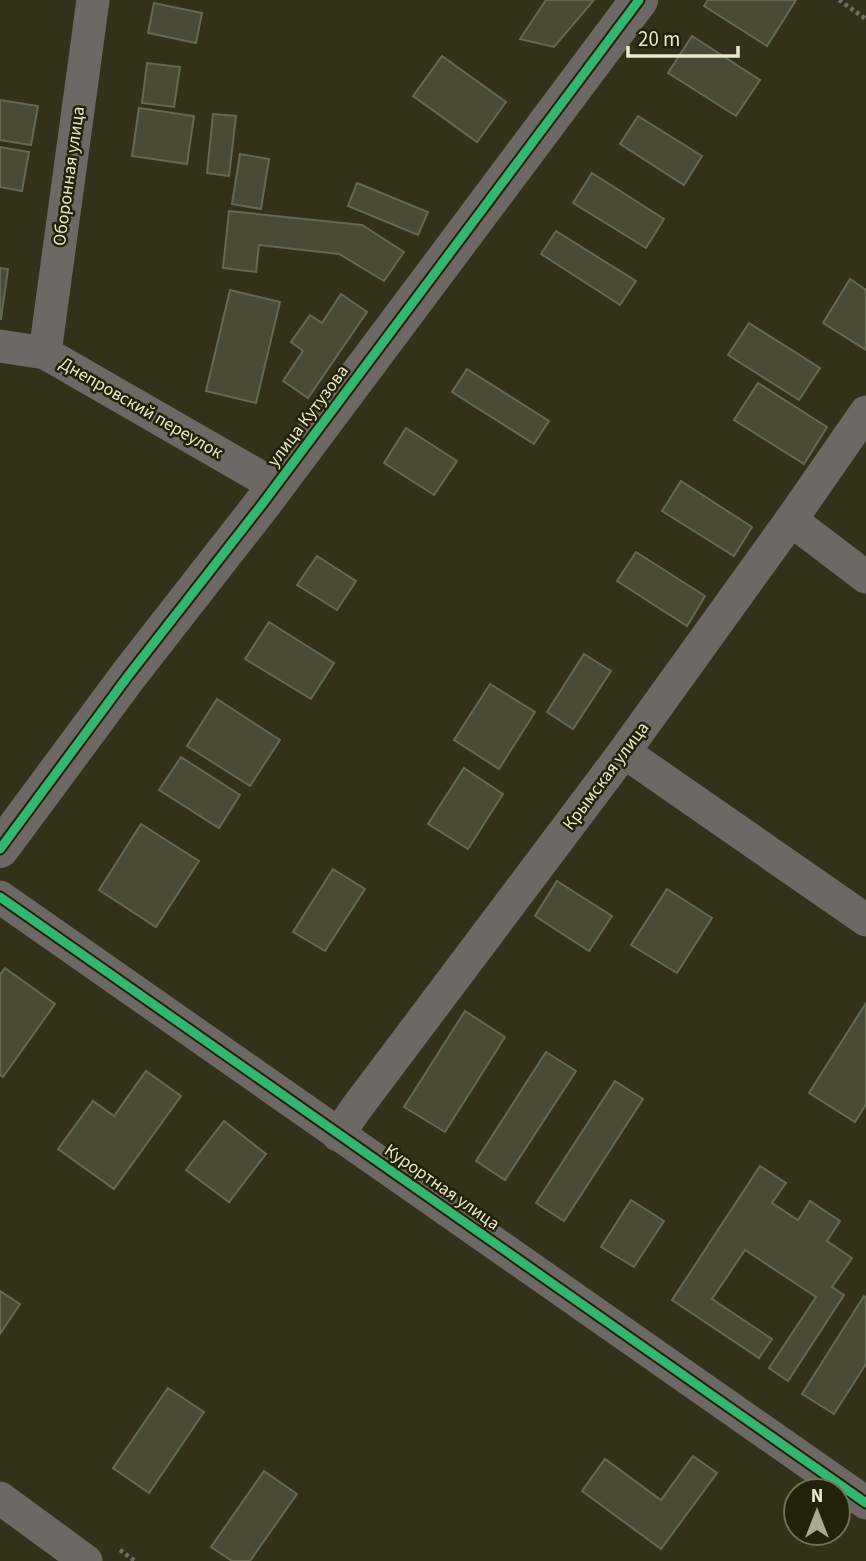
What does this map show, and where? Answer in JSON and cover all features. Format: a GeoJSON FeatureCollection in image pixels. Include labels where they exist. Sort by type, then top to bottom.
{"type":"FeatureCollection","features":[{"type":"Feature","properties":{"kind":"street","name":"Оборонная улица"},"geometry":{"type":"LineString","coordinates":[[45,353],[93,0]]}},
{"type":"Feature","properties":{"kind":"street","name":"улица Кутузова"},"geometry":{"type":"LineString","coordinates":[[0,849],[128,676],[276,486],[639,0]]}},
{"type":"Feature","properties":{"kind":"street","name":"Днепровский переулок"},"geometry":{"type":"LineString","coordinates":[[0,346],[45,353],[276,486]]}},
{"type":"Feature","properties":{"kind":"street","name":"Крымская улица"},"geometry":{"type":"LineString","coordinates":[[338,1135],[624,752],[866,412]]}},
{"type":"Feature","properties":{"kind":"street"},"geometry":{"type":"LineString","coordinates":[[791,520],[866,576]]}},
{"type":"Feature","properties":{"kind":"street"},"geometry":{"type":"LineString","coordinates":[[624,752],[866,920]]}},
{"type":"Feature","properties":{"kind":"street","name":"Курортная улица"},"geometry":{"type":"LineString","coordinates":[[0,897],[866,1503]]}},
{"type":"Feature","properties":{"kind":"street"},"geometry":{"type":"LineString","coordinates":[[0,1498],[86,1561]]}},
{"type":"Feature","properties":{"kind":"path"},"geometry":{"type":"LineString","coordinates":[[839,0],[866,19]]}},
{"type":"Feature","properties":{"kind":"building"},"geometry":{"type":"Polygon","coordinates":[[[546,0],[594,0],[554,47],[520,39],[546,0]]]}},
{"type":"Feature","properties":{"kind":"building"},"geometry":{"type":"Polygon","coordinates":[[[708,0],[796,0],[767,46],[704,6],[708,0]]]}},
{"type":"Feature","properties":{"kind":"building"},"geometry":{"type":"Polygon","coordinates":[[[154,3],[202,13],[196,43],[148,33],[154,3]]]}},
{"type":"Feature","properties":{"kind":"building"},"geometry":{"type":"Polygon","coordinates":[[[692,36],[760,80],[736,116],[668,73],[692,36]]]}},
{"type":"Feature","properties":{"kind":"building"},"geometry":{"type":"Polygon","coordinates":[[[442,56],[506,102],[477,142],[413,96],[442,56]]]}},
{"type":"Feature","properties":{"kind":"building"},"geometry":{"type":"Polygon","coordinates":[[[147,63],[180,67],[174,107],[142,103],[147,63]]]}},
{"type":"Feature","properties":{"kind":"building"},"geometry":{"type":"Polygon","coordinates":[[[0,100],[38,106],[31,145],[0,140],[0,100]]]}},
{"type":"Feature","properties":{"kind":"building"},"geometry":{"type":"Polygon","coordinates":[[[139,108],[194,116],[187,164],[132,156],[139,108]]]}},
{"type":"Feature","properties":{"kind":"building"},"geometry":{"type":"Polygon","coordinates":[[[213,114],[236,116],[229,176],[207,173],[213,114]]]}},
{"type":"Feature","properties":{"kind":"building"},"geometry":{"type":"Polygon","coordinates":[[[638,116],[702,156],[684,185],[620,144],[638,116]]]}},
{"type":"Feature","properties":{"kind":"building"},"geometry":{"type":"Polygon","coordinates":[[[0,147],[29,152],[22,191],[0,187],[0,147]]]}},
{"type":"Feature","properties":{"kind":"building"},"geometry":{"type":"Polygon","coordinates":[[[240,154],[269,159],[261,209],[232,204],[240,154]]]}},
{"type":"Feature","properties":{"kind":"building"},"geometry":{"type":"Polygon","coordinates":[[[592,173],[664,219],[646,248],[573,203],[592,173]]]}},
{"type":"Feature","properties":{"kind":"building"},"geometry":{"type":"Polygon","coordinates":[[[357,183],[428,212],[418,235],[348,206],[357,183]]]}},
{"type":"Feature","properties":{"kind":"building"},"geometry":{"type":"Polygon","coordinates":[[[229,211],[362,225],[404,252],[384,281],[339,254],[259,245],[256,272],[223,268],[229,211]]]}},
{"type":"Feature","properties":{"kind":"building"},"geometry":{"type":"Polygon","coordinates":[[[556,231],[636,281],[620,305],[541,254],[556,231]]]}},
{"type":"Feature","properties":{"kind":"building"},"geometry":{"type":"Polygon","coordinates":[[[0,268],[8,269],[1,319],[0,319],[0,268]]]}},
{"type":"Feature","properties":{"kind":"building"},"geometry":{"type":"Polygon","coordinates":[[[850,279],[866,290],[866,350],[823,323],[850,279]]]}},
{"type":"Feature","properties":{"kind":"building"},"geometry":{"type":"Polygon","coordinates":[[[230,290],[280,302],[256,403],[206,391],[230,290]]]}},
{"type":"Feature","properties":{"kind":"building"},"geometry":{"type":"Polygon","coordinates":[[[341,294],[367,312],[308,398],[283,381],[303,351],[291,342],[310,315],[322,323],[341,294]]]}},
{"type":"Feature","properties":{"kind":"building"},"geometry":{"type":"Polygon","coordinates":[[[749,323],[820,368],[799,400],[728,355],[749,323]]]}},
{"type":"Feature","properties":{"kind":"building"},"geometry":{"type":"Polygon","coordinates":[[[467,369],[549,421],[534,444],[452,392],[467,369]]]}},
{"type":"Feature","properties":{"kind":"building"},"geometry":{"type":"Polygon","coordinates":[[[758,383],[827,427],[804,464],[734,420],[758,383]]]}},
{"type":"Feature","properties":{"kind":"building"},"geometry":{"type":"Polygon","coordinates":[[[406,428],[457,461],[434,495],[384,463],[406,428]]]}},
{"type":"Feature","properties":{"kind":"building"},"geometry":{"type":"Polygon","coordinates":[[[681,481],[752,527],[734,556],[662,511],[681,481]]]}},
{"type":"Feature","properties":{"kind":"building"},"geometry":{"type":"Polygon","coordinates":[[[636,552],[705,596],[687,626],[617,581],[636,552]]]}},
{"type":"Feature","properties":{"kind":"building"},"geometry":{"type":"Polygon","coordinates":[[[317,556],[356,581],[337,610],[297,585],[317,556]]]}},
{"type":"Feature","properties":{"kind":"building"},"geometry":{"type":"Polygon","coordinates":[[[269,622],[334,663],[311,699],[245,659],[269,622]]]}},
{"type":"Feature","properties":{"kind":"building"},"geometry":{"type":"Polygon","coordinates":[[[584,654],[611,671],[573,729],[547,712],[584,654]]]}},
{"type":"Feature","properties":{"kind":"building"},"geometry":{"type":"Polygon","coordinates":[[[490,684],[535,712],[499,769],[454,740],[490,684]]]}},
{"type":"Feature","properties":{"kind":"building"},"geometry":{"type":"Polygon","coordinates":[[[217,699],[280,740],[250,786],[187,746],[217,699]]]}},
{"type":"Feature","properties":{"kind":"building"},"geometry":{"type":"Polygon","coordinates":[[[181,757],[240,795],[219,828],[159,790],[181,757]]]}},
{"type":"Feature","properties":{"kind":"building"},"geometry":{"type":"Polygon","coordinates":[[[464,768],[503,794],[468,849],[428,824],[464,768]]]}},
{"type":"Feature","properties":{"kind":"building"},"geometry":{"type":"Polygon","coordinates":[[[141,824],[199,861],[156,927],[99,890],[141,824]]]}},
{"type":"Feature","properties":{"kind":"building"},"geometry":{"type":"Polygon","coordinates":[[[333,869],[365,889],[325,951],[293,932],[333,869]]]}},
{"type":"Feature","properties":{"kind":"building"},"geometry":{"type":"Polygon","coordinates":[[[557,881],[612,916],[589,951],[535,916],[557,881]]]}},
{"type":"Feature","properties":{"kind":"building"},"geometry":{"type":"Polygon","coordinates":[[[667,889],[712,918],[677,973],[631,945],[667,889]]]}},
{"type":"Feature","properties":{"kind":"building"},"geometry":{"type":"Polygon","coordinates":[[[5,968],[55,1004],[3,1077],[0,1075],[0,975],[5,968]]]}},
{"type":"Feature","properties":{"kind":"building"},"geometry":{"type":"Polygon","coordinates":[[[866,1003],[866,1104],[855,1122],[809,1093],[866,1003]]]}},
{"type":"Feature","properties":{"kind":"building"},"geometry":{"type":"Polygon","coordinates":[[[465,1011],[505,1037],[445,1132],[404,1107],[465,1011]]]}},
{"type":"Feature","properties":{"kind":"building"},"geometry":{"type":"Polygon","coordinates":[[[546,1052],[576,1071],[505,1180],[476,1161],[546,1052]]]}},
{"type":"Feature","properties":{"kind":"building"},"geometry":{"type":"Polygon","coordinates":[[[146,1071],[181,1096],[114,1189],[58,1149],[93,1101],[114,1116],[146,1071]]]}},
{"type":"Feature","properties":{"kind":"building"},"geometry":{"type":"Polygon","coordinates":[[[615,1081],[643,1099],[564,1221],[536,1203],[615,1081]]]}},
{"type":"Feature","properties":{"kind":"building"},"geometry":{"type":"Polygon","coordinates":[[[224,1121],[266,1154],[229,1202],[186,1170],[224,1121]]]}},
{"type":"Feature","properties":{"kind":"building"},"geometry":{"type":"Polygon","coordinates":[[[760,1166],[786,1183],[772,1203],[798,1220],[810,1201],[840,1221],[827,1241],[852,1258],[832,1287],[844,1295],[788,1381],[769,1368],[816,1297],[745,1250],[712,1299],[772,1339],[759,1358],[672,1300],[760,1166]]]}},
{"type":"Feature","properties":{"kind":"building"},"geometry":{"type":"Polygon","coordinates":[[[631,1200],[664,1221],[634,1267],[601,1247],[631,1200]]]}},
{"type":"Feature","properties":{"kind":"building"},"geometry":{"type":"Polygon","coordinates":[[[0,1291],[20,1304],[0,1334],[0,1291]]]}},
{"type":"Feature","properties":{"kind":"building"},"geometry":{"type":"Polygon","coordinates":[[[864,1296],[866,1364],[834,1414],[802,1394],[864,1296]]]}},
{"type":"Feature","properties":{"kind":"building"},"geometry":{"type":"Polygon","coordinates":[[[168,1388],[204,1412],[149,1493],[113,1468],[168,1388]]]}},
{"type":"Feature","properties":{"kind":"building"},"geometry":{"type":"Polygon","coordinates":[[[693,1456],[717,1473],[661,1549],[582,1491],[605,1459],[661,1500],[693,1456]]]}},
{"type":"Feature","properties":{"kind":"building"},"geometry":{"type":"Polygon","coordinates":[[[264,1471],[297,1494],[250,1561],[232,1561],[211,1547],[264,1471]]]}},
{"type":"Feature","properties":{"kind":"cycle path"},"geometry":{"type":"LineString","coordinates":[[0,849],[639,0]]}},
{"type":"Feature","properties":{"kind":"cycle path"},"geometry":{"type":"LineString","coordinates":[[0,897],[866,1503]]}}]}
